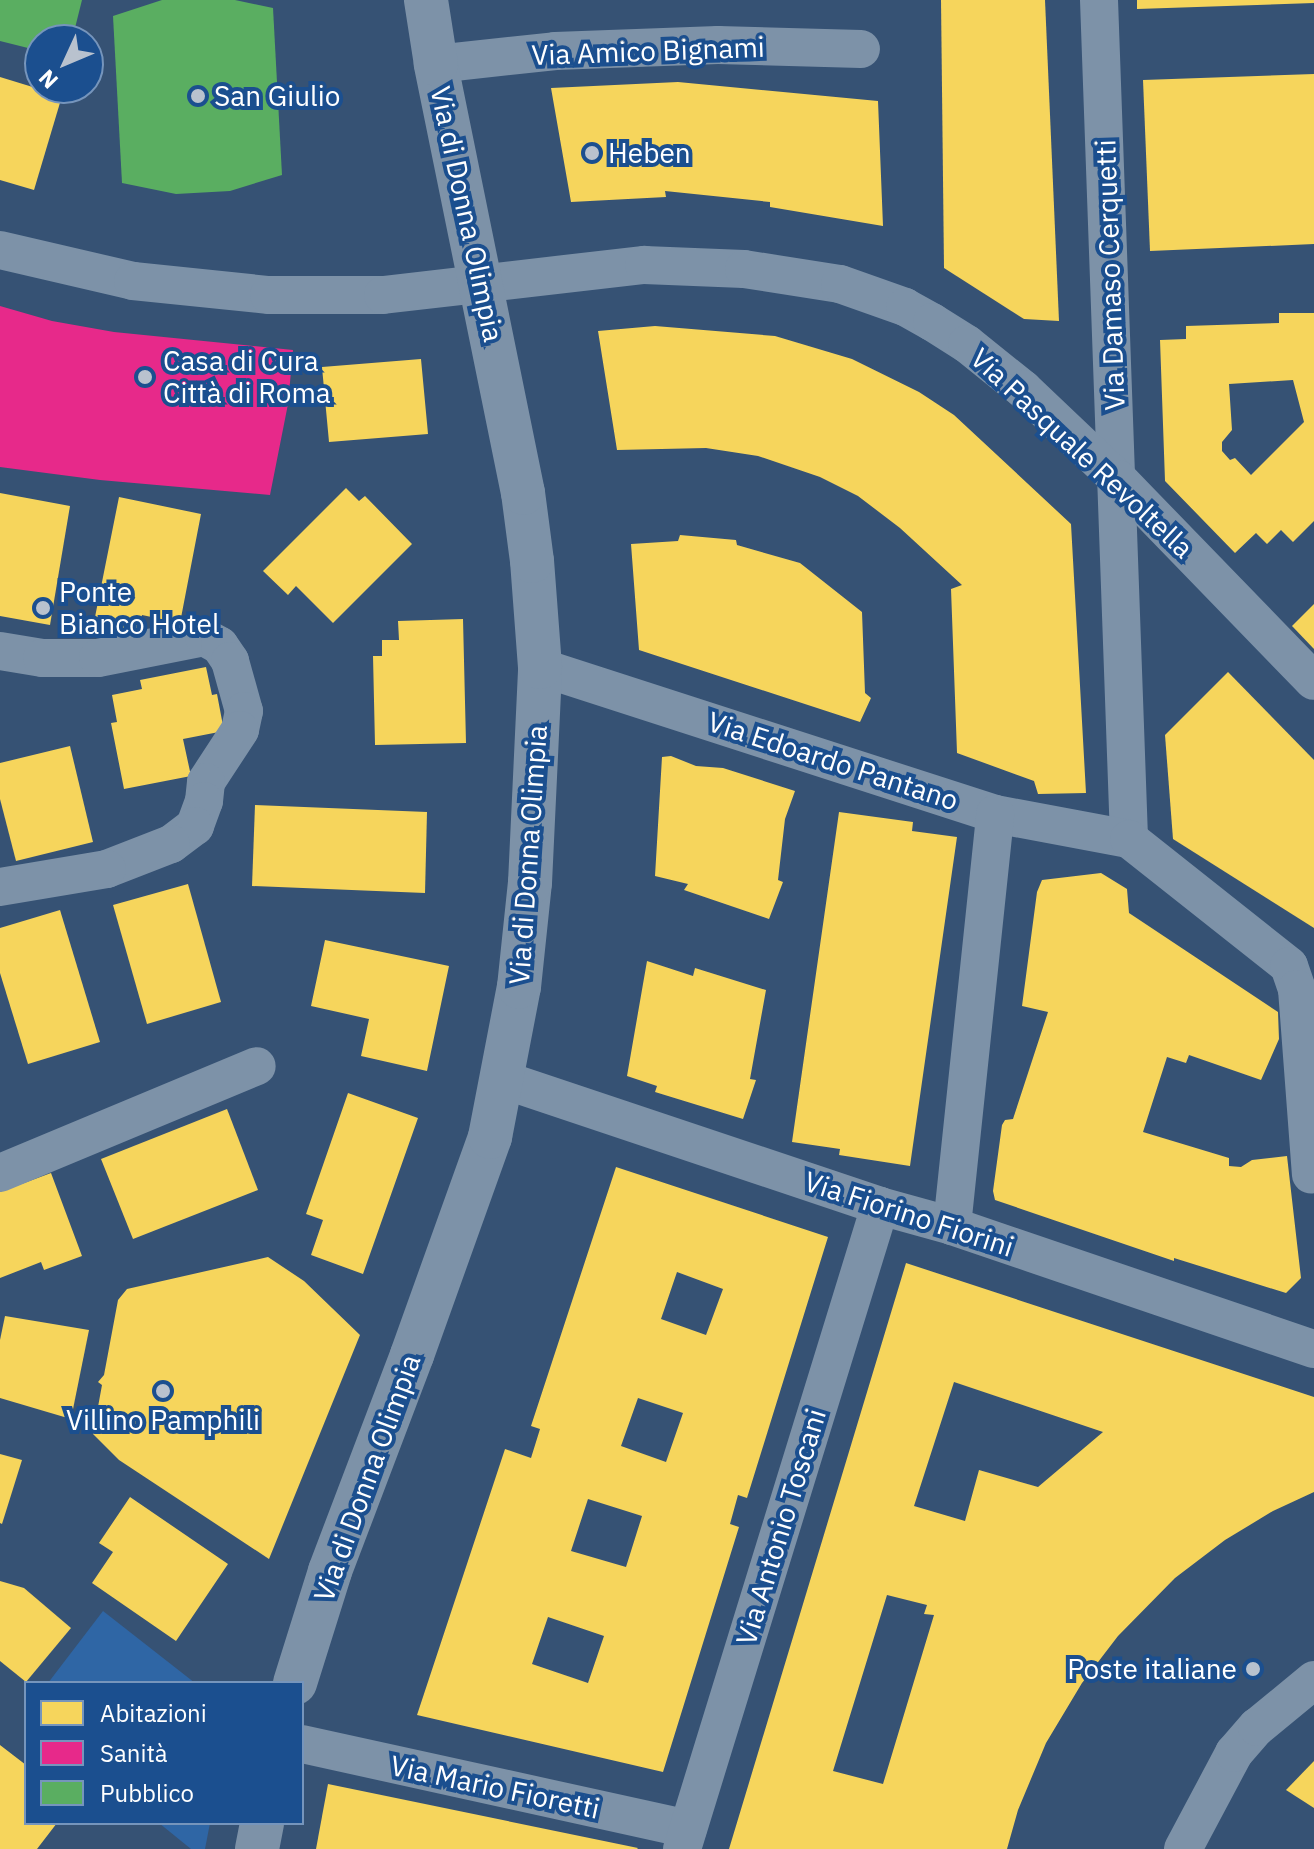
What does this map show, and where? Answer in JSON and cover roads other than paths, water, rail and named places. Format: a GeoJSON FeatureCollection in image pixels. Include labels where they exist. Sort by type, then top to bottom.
{"type":"FeatureCollection","features":[{"type":"Feature","properties":{"kind":"street","name":"Via di Donna Olimpia"},"geometry":{"type":"LineString","coordinates":[[296,1681],[330,1571],[490,1137],[504,1080],[519,987],[530,883],[540,667],[523,493],[436,64],[426,0]]}},
{"type":"Feature","properties":{"kind":"street","name":"Via Damaso Cerquetti"},"geometry":{"type":"LineString","coordinates":[[1099,0],[1129,839]]}},
{"type":"Feature","properties":{"kind":"street","name":"Via Amico Bignami"},"geometry":{"type":"LineString","coordinates":[[436,64],[555,51],[718,45],[861,49]]}},
{"type":"Feature","properties":{"kind":"street","name":"Via Pasquale Revoltella"},"geometry":{"type":"LineString","coordinates":[[0,250],[133,281],[269,295],[383,295],[644,265],[744,269],[840,284],[905,307],[967,344],[1023,389],[1118,479],[1314,681]]}},
{"type":"Feature","properties":{"kind":"street"},"geometry":{"type":"LineString","coordinates":[[0,651],[42,658],[98,658],[204,637],[220,646],[230,661],[244,711],[240,730],[206,782],[204,801],[195,826],[171,844],[107,869],[0,887]]}},
{"type":"Feature","properties":{"kind":"street","name":"Via Edoardo Pantano"},"geometry":{"type":"LineString","coordinates":[[540,667],[995,814],[1129,839]]}},
{"type":"Feature","properties":{"kind":"street"},"geometry":{"type":"LineString","coordinates":[[952,1226],[995,814]]}},
{"type":"Feature","properties":{"kind":"street"},"geometry":{"type":"LineString","coordinates":[[1129,839],[1289,966],[1297,989],[1311,1174]]}},
{"type":"Feature","properties":{"kind":"street"},"geometry":{"type":"LineString","coordinates":[[0,1173],[257,1066]]}},
{"type":"Feature","properties":{"kind":"street","name":"Via Fiorino Fiorini"},"geometry":{"type":"LineString","coordinates":[[504,1080],[880,1206],[952,1226],[1314,1349]]}},
{"type":"Feature","properties":{"kind":"street","name":"Via Antonio Toscani"},"geometry":{"type":"LineString","coordinates":[[685,1839],[880,1206]]}},
{"type":"Feature","properties":{"kind":"street"},"geometry":{"type":"LineString","coordinates":[[1183,1849],[1234,1753],[1257,1727],[1314,1680]]}},
{"type":"Feature","properties":{"kind":"street","name":"Via Mario Fioretti"},"geometry":{"type":"LineString","coordinates":[[304,1744],[685,1839]]}},
{"type":"Feature","properties":{"kind":"street"},"geometry":{"type":"LineString","coordinates":[[257,1849],[262,1825]]}},
{"type":"Feature","properties":{"kind":"place","name":"San Giulio"},"geometry":{"type":"Point","coordinates":[198,96]}},
{"type":"Feature","properties":{"kind":"place","name":"Heben"},"geometry":{"type":"Point","coordinates":[592,153]}},
{"type":"Feature","properties":{"kind":"place","name":"Casa di Cura Città di Roma"},"geometry":{"type":"Point","coordinates":[145,377]}},
{"type":"Feature","properties":{"kind":"place","name":"Ponte Bianco Hotel"},"geometry":{"type":"Point","coordinates":[43,608]}},
{"type":"Feature","properties":{"kind":"place","name":"Villino Pamphili"},"geometry":{"type":"Point","coordinates":[163,1391]}},
{"type":"Feature","properties":{"kind":"place","name":"Poste italiane"},"geometry":{"type":"Point","coordinates":[1253,1669]}}]}
